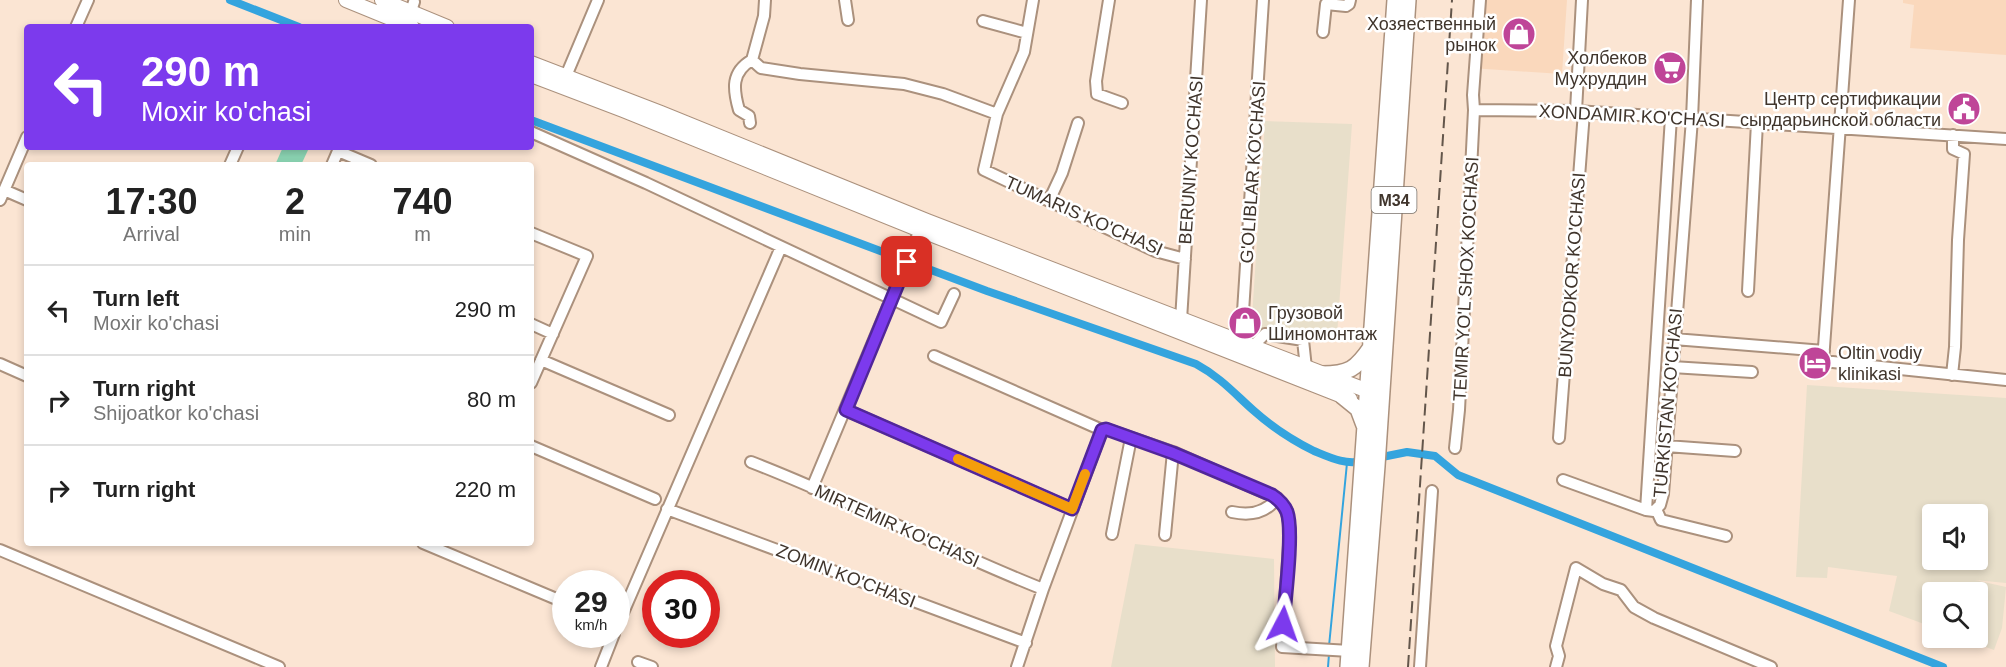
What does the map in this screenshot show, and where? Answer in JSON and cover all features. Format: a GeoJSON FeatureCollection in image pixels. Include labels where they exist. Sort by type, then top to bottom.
{"type":"FeatureCollection","features":[{"type":"Feature","properties":{"kind":"highway","name":"M34"},"geometry":{"type":"LineString","coordinates":[[1377,346],[1395,0]]}},
{"type":"Feature","properties":{"kind":"highway","name":"M34"},"geometry":{"type":"LineString","coordinates":[[1361,667],[1372,398],[1408,0]]}},
{"type":"Feature","properties":{"kind":"highway"},"geometry":{"type":"LineString","coordinates":[[1322,374],[1337,374],[1351,370],[1377,346]]}},
{"type":"Feature","properties":{"kind":"highway"},"geometry":{"type":"LineString","coordinates":[[1342,396],[1358,409],[1365,429]]}},
{"type":"Feature","properties":{"kind":"highway","name":"M34"},"geometry":{"type":"LineString","coordinates":[[1348,667],[1342,651],[1370,460],[1365,429],[1372,398]]}},
{"type":"Feature","properties":{"kind":"main road"},"geometry":{"type":"LineString","coordinates":[[346,0],[405,24]]}},
{"type":"Feature","properties":{"kind":"main road"},"geometry":{"type":"LineString","coordinates":[[382,0],[412,7],[442,24]]}},
{"type":"Feature","properties":{"kind":"main road"},"geometry":{"type":"LineString","coordinates":[[534,64],[938,225],[1322,374],[1372,398]]}},
{"type":"Feature","properties":{"kind":"main road"},"geometry":{"type":"LineString","coordinates":[[534,76],[1342,396],[1372,398]]}},
{"type":"Feature","properties":{"kind":"street"},"geometry":{"type":"LineString","coordinates":[[77,24],[88,0]]}},
{"type":"Feature","properties":{"kind":"street"},"geometry":{"type":"LineString","coordinates":[[566,76],[598,0]]}},
{"type":"Feature","properties":{"kind":"street"},"geometry":{"type":"LineString","coordinates":[[750,123],[749,116],[739,110],[734,95],[736,78],[741,67],[752,60],[764,16],[765,0]]}},
{"type":"Feature","properties":{"kind":"street"},"geometry":{"type":"LineString","coordinates":[[845,0],[848,20]]}},
{"type":"Feature","properties":{"kind":"street"},"geometry":{"type":"LineString","coordinates":[[752,60],[761,68],[790,73],[904,84],[943,94],[997,114],[1024,52],[1033,0]]}},
{"type":"Feature","properties":{"kind":"street"},"geometry":{"type":"LineString","coordinates":[[1109,0],[1096,81],[1097,94],[1122,103]]}},
{"type":"Feature","properties":{"kind":"street","name":"BERUNIY KO'CHASI"},"geometry":{"type":"LineString","coordinates":[[1181,320],[1201,0]]}},
{"type":"Feature","properties":{"kind":"street","name":"G'OLIBLAR KO'CHASI"},"geometry":{"type":"LineString","coordinates":[[1247,345],[1263,0]]}},
{"type":"Feature","properties":{"kind":"street"},"geometry":{"type":"LineString","coordinates":[[1323,32],[1326,4],[1346,6],[1350,4],[1350,0]]}},
{"type":"Feature","properties":{"kind":"street","name":"TEMIR YO'L SHOX KO'CHASI"},"geometry":{"type":"LineString","coordinates":[[1455,448],[1459,410],[1473,95],[1480,0]]}},
{"type":"Feature","properties":{"kind":"street","name":"BUNYODKOR KO'CHASI"},"geometry":{"type":"LineString","coordinates":[[1559,438],[1580,111],[1582,0]]}},
{"type":"Feature","properties":{"kind":"street","name":"TURKISTAN KO'CHASI"},"geometry":{"type":"LineString","coordinates":[[1671,117],[1651,509],[1660,505],[1663,494],[1692,119],[1697,0]]}},
{"type":"Feature","properties":{"kind":"street"},"geometry":{"type":"LineString","coordinates":[[1824,356],[1849,0]]}},
{"type":"Feature","properties":{"kind":"street"},"geometry":{"type":"LineString","coordinates":[[983,21],[1027,33]]}},
{"type":"Feature","properties":{"kind":"street","name":"XONDAMIR KO'CHASI"},"geometry":{"type":"LineString","coordinates":[[1474,110],[1580,111],[2006,139]]}},
{"type":"Feature","properties":{"kind":"street","name":"TUMARIS KO'CHASI"},"geometry":{"type":"LineString","coordinates":[[997,114],[984,170],[1155,251],[1185,259]]}},
{"type":"Feature","properties":{"kind":"street"},"geometry":{"type":"LineString","coordinates":[[1049,201],[1062,173],[1078,123]]}},
{"type":"Feature","properties":{"kind":"street"},"geometry":{"type":"LineString","coordinates":[[1748,291],[1757,123]]}},
{"type":"Feature","properties":{"kind":"street"},"geometry":{"type":"LineString","coordinates":[[534,133],[646,183],[940,322],[954,294]]}},
{"type":"Feature","properties":{"kind":"street"},"geometry":{"type":"LineString","coordinates":[[1952,375],[1964,154],[1953,149],[1953,135]]}},
{"type":"Feature","properties":{"kind":"street"},"geometry":{"type":"LineString","coordinates":[[24,144],[2,195],[24,199]]}},
{"type":"Feature","properties":{"kind":"street"},"geometry":{"type":"LineString","coordinates":[[333,162],[338,151],[364,162]]}},
{"type":"Feature","properties":{"kind":"street"},"geometry":{"type":"LineString","coordinates":[[812,488],[920,230]]}},
{"type":"Feature","properties":{"kind":"street"},"geometry":{"type":"LineString","coordinates":[[534,233],[587,256],[534,376]]}},
{"type":"Feature","properties":{"kind":"street"},"geometry":{"type":"LineString","coordinates":[[630,595],[780,247]]}},
{"type":"Feature","properties":{"kind":"street"},"geometry":{"type":"LineString","coordinates":[[534,325],[553,334]]}},
{"type":"Feature","properties":{"kind":"street"},"geometry":{"type":"LineString","coordinates":[[1247,345],[1265,334],[1303,340],[1306,368]]}},
{"type":"Feature","properties":{"kind":"street"},"geometry":{"type":"LineString","coordinates":[[1674,339],[2006,380]]}},
{"type":"Feature","properties":{"kind":"street"},"geometry":{"type":"LineString","coordinates":[[934,356],[1102,430],[1106,429],[1173,453],[1277,498],[1287,511],[1290,531],[1282,647],[1342,651]]}},
{"type":"Feature","properties":{"kind":"street"},"geometry":{"type":"LineString","coordinates":[[541,360],[669,416]]}},
{"type":"Feature","properties":{"kind":"street"},"geometry":{"type":"LineString","coordinates":[[0,364],[24,375]]}},
{"type":"Feature","properties":{"kind":"street"},"geometry":{"type":"LineString","coordinates":[[1672,367],[1752,372]]}},
{"type":"Feature","properties":{"kind":"street"},"geometry":{"type":"LineString","coordinates":[[846,410],[1072,509]]}},
{"type":"Feature","properties":{"kind":"street"},"geometry":{"type":"LineString","coordinates":[[1017,667],[1043,589],[1102,430]]}},
{"type":"Feature","properties":{"kind":"street"},"geometry":{"type":"LineString","coordinates":[[1112,534],[1131,438]]}},
{"type":"Feature","properties":{"kind":"street"},"geometry":{"type":"LineString","coordinates":[[534,447],[655,499]]}},
{"type":"Feature","properties":{"kind":"street"},"geometry":{"type":"LineString","coordinates":[[1666,447],[1735,451]]}},
{"type":"Feature","properties":{"kind":"street"},"geometry":{"type":"LineString","coordinates":[[1165,535],[1173,453]]}},
{"type":"Feature","properties":{"kind":"street","name":"MIRTEMIR KO'CHASI"},"geometry":{"type":"LineString","coordinates":[[751,462],[978,563],[1043,589]]}},
{"type":"Feature","properties":{"kind":"street"},"geometry":{"type":"LineString","coordinates":[[1563,480],[1651,509],[1661,520],[1726,536]]}},
{"type":"Feature","properties":{"kind":"street"},"geometry":{"type":"LineString","coordinates":[[1420,667],[1432,491]]}},
{"type":"Feature","properties":{"kind":"street"},"geometry":{"type":"LineString","coordinates":[[1232,512],[1258,513],[1271,506],[1277,498]]}},
{"type":"Feature","properties":{"kind":"street","name":"ZOMIN KO'CHASI"},"geometry":{"type":"LineString","coordinates":[[667,509],[1026,643]]}},
{"type":"Feature","properties":{"kind":"street"},"geometry":{"type":"LineString","coordinates":[[430,546],[552,597]]}},
{"type":"Feature","properties":{"kind":"street"},"geometry":{"type":"LineString","coordinates":[[0,550],[279,667]]}},
{"type":"Feature","properties":{"kind":"street"},"geometry":{"type":"LineString","coordinates":[[1556,667],[1559,656],[1556,646],[1576,568],[1603,584],[1621,591],[1634,607],[1654,618],[1771,667]]}},
{"type":"Feature","properties":{"kind":"street"},"geometry":{"type":"LineString","coordinates":[[601,667],[608,648]]}},
{"type":"Feature","properties":{"kind":"street"},"geometry":{"type":"LineString","coordinates":[[638,662],[652,667]]}},
{"type":"Feature","properties":{"kind":"shaded area","name":"Хозяественный рынок"},"geometry":{"type":"Polygon","coordinates":[[[1475,0],[1567,0],[1562,74],[1471,68],[1475,0]]]}},
{"type":"Feature","properties":{"kind":"shaded area"},"geometry":{"type":"Polygon","coordinates":[[[1903,0],[2006,0],[2006,55],[1910,48],[1914,5],[1903,3],[1903,0]]]}},
{"type":"Feature","properties":{"kind":"shaded area"},"geometry":{"type":"Polygon","coordinates":[[[1265,121],[1352,124],[1337,336],[1251,332],[1265,121]]]}},
{"type":"Feature","properties":{"kind":"shaded area"},"geometry":{"type":"Polygon","coordinates":[[[1807,385],[2006,398],[2006,583],[1975,580],[1984,582],[1922,582],[1922,623],[1889,611],[1897,576],[1828,567],[1827,578],[1796,577],[1807,385]]]}},
{"type":"Feature","properties":{"kind":"shaded area"},"geometry":{"type":"Polygon","coordinates":[[[1135,544],[1274,559],[1275,667],[1111,667],[1135,544]]]}},
{"type":"Feature","properties":{"kind":"shaded area"},"geometry":{"type":"Polygon","coordinates":[[[1988,583],[2006,587],[2002,628],[1994,650],[1988,648],[1988,583]]]}},
{"type":"Feature","properties":{"kind":"green space"},"geometry":{"type":"Polygon","coordinates":[[[282,150],[308,150],[302,162],[276,162],[282,150]]]}},
{"type":"Feature","properties":{"kind":"waterway"},"geometry":{"type":"LineString","coordinates":[[230,0],[291,24]]}},
{"type":"Feature","properties":{"kind":"waterway"},"geometry":{"type":"LineString","coordinates":[[534,121],[987,291],[1196,364],[1220,380],[1282,433],[1314,451],[1338,460],[1363,461]]}},
{"type":"Feature","properties":{"kind":"waterway"},"geometry":{"type":"LineString","coordinates":[[1377,458],[1407,452],[1435,456],[1458,475],[1943,667]]}},
{"type":"Feature","properties":{"kind":"waterway"},"geometry":{"type":"LineString","coordinates":[[1329,646],[1347,463]]}},
{"type":"Feature","properties":{"kind":"waterway"},"geometry":{"type":"LineString","coordinates":[[1328,667],[1329,654]]}},
{"type":"Feature","properties":{"kind":"railway"},"geometry":{"type":"LineString","coordinates":[[1408,667],[1452,0]]}},
{"type":"Feature","properties":{"kind":"slow traffic"},"geometry":{"type":"LineString","coordinates":[[958,459],[1072,509],[1085,474]]}},
{"type":"Feature","properties":{"kind":"place","name":"Хозяественный рынок"},"geometry":{"type":"Point","coordinates":[1519,34]}},
{"type":"Feature","properties":{"kind":"place","name":"Холбеков Мухруддин"},"geometry":{"type":"Point","coordinates":[1670,68]}},
{"type":"Feature","properties":{"kind":"place","name":"Центр сертификации сырдарьинской области"},"geometry":{"type":"Point","coordinates":[1964,109]}},
{"type":"Feature","properties":{"kind":"place","name":"Грузовой Шиномонтаж"},"geometry":{"type":"Point","coordinates":[1245,323]}},
{"type":"Feature","properties":{"kind":"place","name":"Oltin vodiy klinikasi"},"geometry":{"type":"Point","coordinates":[1815,363]}},
{"type":"Feature","properties":{"kind":"route"},"geometry":{"type":"LineString","coordinates":[[907,262],[846,410],[1072,509],[1102,430],[1106,429],[1173,453],[1272,495],[1287,511],[1290,531],[1283,624]]}}]}
